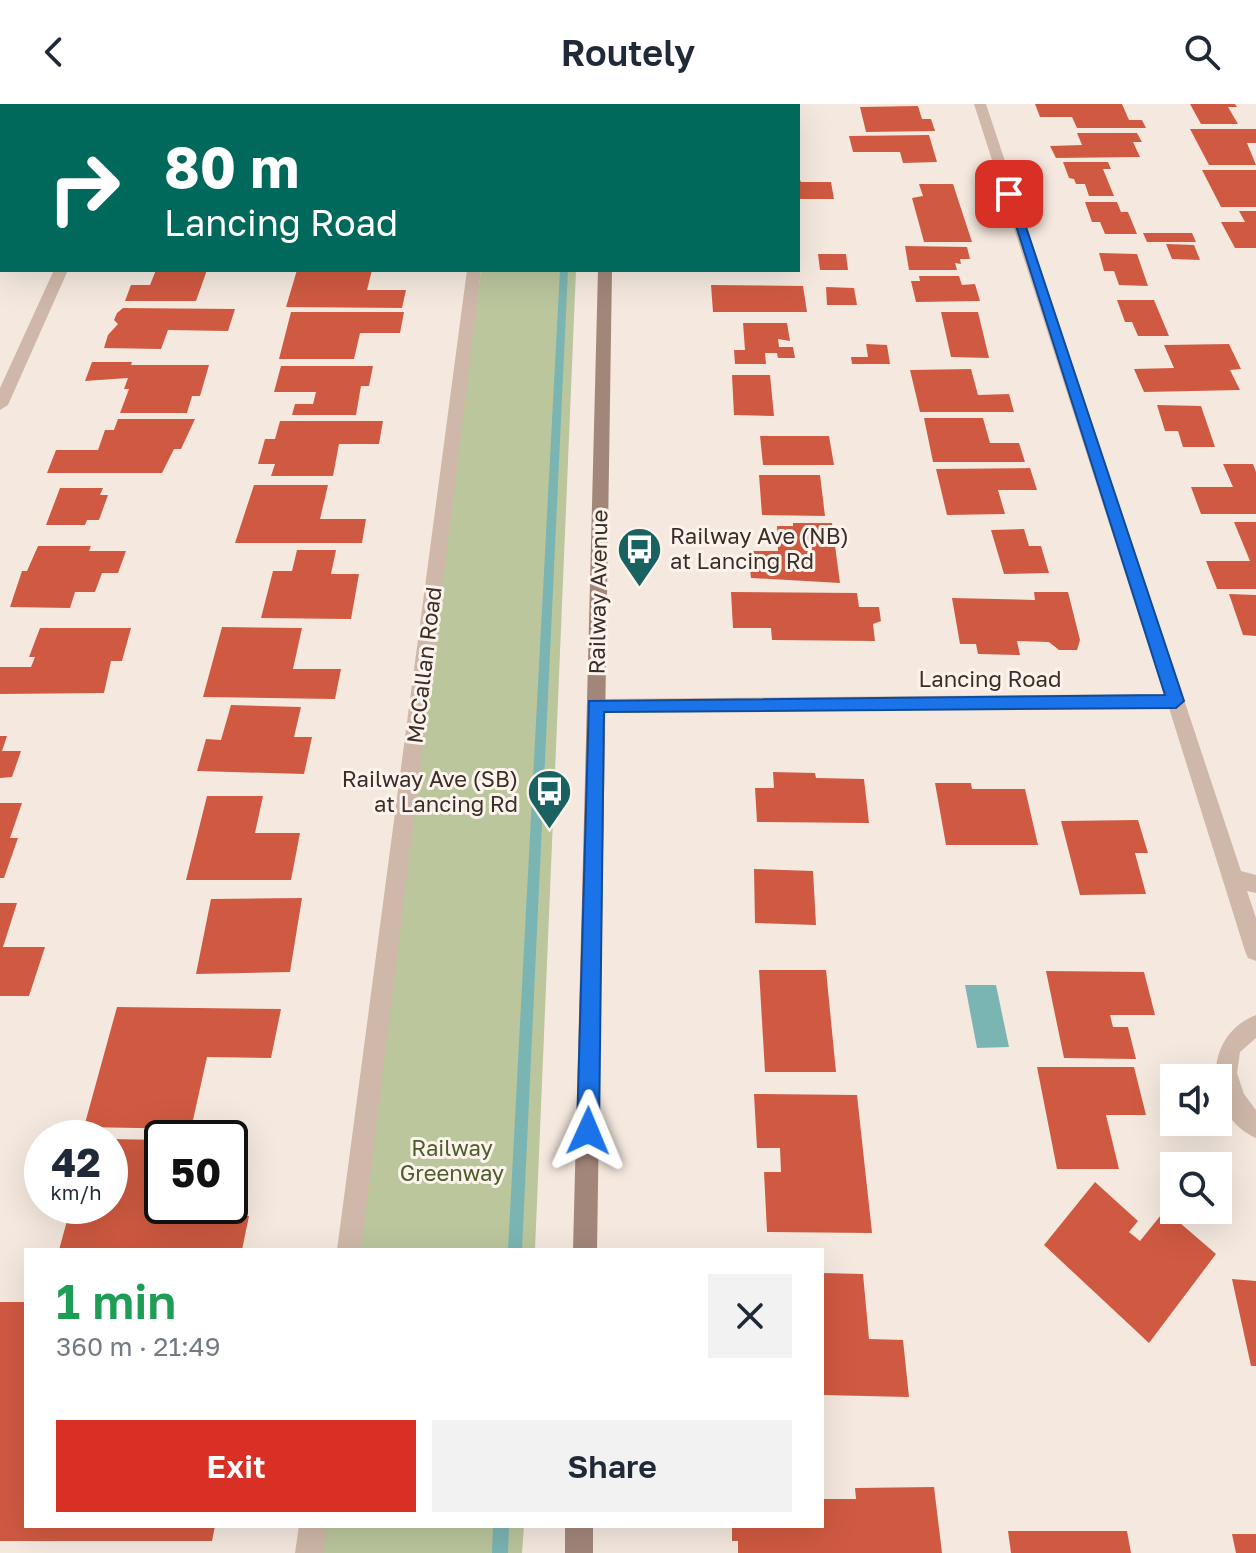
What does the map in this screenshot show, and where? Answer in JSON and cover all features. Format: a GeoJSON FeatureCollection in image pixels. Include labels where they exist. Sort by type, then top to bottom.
{"type":"FeatureCollection","features":[{"type":"Feature","properties":{"kind":"main road","name":"Railway Avenue"},"geometry":{"type":"LineString","coordinates":[[585,1248],[605,272]]}},
{"type":"Feature","properties":{"kind":"main road"},"geometry":{"type":"LineString","coordinates":[[579,1528],[579,1553]]}},
{"type":"Feature","properties":{"kind":"street"},"geometry":{"type":"LineString","coordinates":[[980,104],[1256,951]]}},
{"type":"Feature","properties":{"kind":"street"},"geometry":{"type":"LineString","coordinates":[[0,405],[60,272]]}},
{"type":"Feature","properties":{"kind":"street","name":"McCallan Road"},"geometry":{"type":"LineString","coordinates":[[349,1248],[474,272]]}},
{"type":"Feature","properties":{"kind":"street","name":"Lancing Road"},"geometry":{"type":"LineString","coordinates":[[595,706],[1176,701]]}},
{"type":"Feature","properties":{"kind":"street"},"geometry":{"type":"LineString","coordinates":[[1233,878],[1256,884]]}},
{"type":"Feature","properties":{"kind":"street"},"geometry":{"type":"LineString","coordinates":[[1256,1026],[1242,1032],[1231,1044],[1225,1060],[1234,1100],[1256,1126]]}},
{"type":"Feature","properties":{"kind":"street"},"geometry":{"type":"LineString","coordinates":[[309,1553],[313,1528]]}},
{"type":"Feature","properties":{"kind":"green space","name":"Railway Greenway"},"geometry":{"type":"Polygon","coordinates":[[[481,272],[576,272],[535,1248],[352,1248],[481,272]]]}},
{"type":"Feature","properties":{"kind":"green space"},"geometry":{"type":"Polygon","coordinates":[[[315,1528],[524,1528],[522,1553],[312,1553],[315,1528]]]}},
{"type":"Feature","properties":{"kind":"water"},"geometry":{"type":"Polygon","coordinates":[[[965,985],[996,985],[1009,1047],[977,1048],[965,985]]]}},
{"type":"Feature","properties":{"kind":"building"},"geometry":{"type":"Polygon","coordinates":[[[1035,104],[1122,104],[1129,120],[1142,120],[1146,128],[1077,128],[1072,117],[1040,117],[1035,104]]]}},
{"type":"Feature","properties":{"kind":"building"},"geometry":{"type":"Polygon","coordinates":[[[1190,104],[1235,104],[1237,107],[1228,107],[1238,124],[1201,124],[1190,104]]]}},
{"type":"Feature","properties":{"kind":"building"},"geometry":{"type":"Polygon","coordinates":[[[918,106],[922,119],[931,119],[935,131],[866,132],[860,107],[918,106]]]}},
{"type":"Feature","properties":{"kind":"building"},"geometry":{"type":"Polygon","coordinates":[[[1190,129],[1256,129],[1256,143],[1247,143],[1256,165],[1209,165],[1190,129]]]}},
{"type":"Feature","properties":{"kind":"building"},"geometry":{"type":"Polygon","coordinates":[[[1077,133],[1137,133],[1142,142],[1133,142],[1140,157],[1056,158],[1050,146],[1082,145],[1077,133]]]}},
{"type":"Feature","properties":{"kind":"building"},"geometry":{"type":"Polygon","coordinates":[[[929,135],[937,162],[903,163],[900,152],[853,152],[849,136],[929,135]]]}},
{"type":"Feature","properties":{"kind":"building"},"geometry":{"type":"Polygon","coordinates":[[[1063,162],[1108,162],[1111,169],[1103,169],[1114,196],[1089,196],[1085,184],[1076,184],[1074,179],[1069,178],[1063,162]]]}},
{"type":"Feature","properties":{"kind":"building"},"geometry":{"type":"Polygon","coordinates":[[[1202,170],[1256,170],[1256,207],[1221,207],[1202,170]]]}},
{"type":"Feature","properties":{"kind":"building"},"geometry":{"type":"Polygon","coordinates":[[[800,180],[831,182],[834,199],[800,199],[800,180]]]}},
{"type":"Feature","properties":{"kind":"building"},"geometry":{"type":"Polygon","coordinates":[[[919,184],[953,184],[972,242],[924,242],[912,198],[923,196],[919,184]]]}},
{"type":"Feature","properties":{"kind":"building"},"geometry":{"type":"Polygon","coordinates":[[[1085,202],[1117,202],[1121,212],[1128,212],[1137,234],[1105,234],[1100,222],[1092,222],[1085,202]]]}},
{"type":"Feature","properties":{"kind":"building"},"geometry":{"type":"Polygon","coordinates":[[[1239,211],[1256,211],[1256,248],[1235,248],[1221,222],[1245,222],[1239,211]]]}},
{"type":"Feature","properties":{"kind":"building"},"geometry":{"type":"Polygon","coordinates":[[[1143,233],[1192,233],[1196,242],[1147,242],[1143,233]]]}},
{"type":"Feature","properties":{"kind":"building"},"geometry":{"type":"Polygon","coordinates":[[[1166,244],[1194,245],[1200,260],[1172,259],[1166,244]]]}},
{"type":"Feature","properties":{"kind":"building"},"geometry":{"type":"Polygon","coordinates":[[[905,246],[967,247],[970,259],[960,259],[961,264],[955,263],[957,270],[909,270],[905,246]]]}},
{"type":"Feature","properties":{"kind":"building"},"geometry":{"type":"Polygon","coordinates":[[[1099,253],[1137,254],[1148,286],[1119,285],[1114,271],[1104,271],[1099,253]]]}},
{"type":"Feature","properties":{"kind":"building"},"geometry":{"type":"Polygon","coordinates":[[[818,254],[846,254],[848,270],[820,270],[818,254]]]}},
{"type":"Feature","properties":{"kind":"building"},"geometry":{"type":"Polygon","coordinates":[[[155,272],[206,272],[196,301],[125,301],[131,285],[150,285],[155,272]]]}},
{"type":"Feature","properties":{"kind":"building"},"geometry":{"type":"Polygon","coordinates":[[[296,272],[372,272],[367,290],[406,290],[402,308],[286,307],[296,272]]]}},
{"type":"Feature","properties":{"kind":"building"},"geometry":{"type":"Polygon","coordinates":[[[919,276],[959,276],[962,285],[975,284],[980,301],[916,302],[911,281],[920,281],[919,276]]]}},
{"type":"Feature","properties":{"kind":"building"},"geometry":{"type":"Polygon","coordinates":[[[711,285],[803,286],[807,312],[713,312],[711,285]]]}},
{"type":"Feature","properties":{"kind":"building"},"geometry":{"type":"Polygon","coordinates":[[[826,287],[854,288],[857,305],[827,305],[826,287]]]}},
{"type":"Feature","properties":{"kind":"building"},"geometry":{"type":"Polygon","coordinates":[[[1117,300],[1154,300],[1169,336],[1138,336],[1132,322],[1125,322],[1117,300]]]}},
{"type":"Feature","properties":{"kind":"building"},"geometry":{"type":"Polygon","coordinates":[[[123,308],[235,309],[228,331],[168,330],[161,349],[104,348],[108,335],[118,324],[114,320],[117,313],[123,308]]]}},
{"type":"Feature","properties":{"kind":"building"},"geometry":{"type":"Polygon","coordinates":[[[291,312],[404,312],[400,333],[360,333],[354,359],[279,359],[291,312]]]}},
{"type":"Feature","properties":{"kind":"building"},"geometry":{"type":"Polygon","coordinates":[[[941,312],[978,312],[989,358],[951,357],[941,312]]]}},
{"type":"Feature","properties":{"kind":"building"},"geometry":{"type":"Polygon","coordinates":[[[743,323],[787,323],[790,341],[778,339],[779,347],[793,347],[795,358],[778,358],[777,353],[765,353],[766,364],[735,364],[734,350],[745,350],[743,323]]]}},
{"type":"Feature","properties":{"kind":"building"},"geometry":{"type":"Polygon","coordinates":[[[866,344],[887,345],[890,364],[852,364],[851,357],[868,357],[866,344]]]}},
{"type":"Feature","properties":{"kind":"building"},"geometry":{"type":"Polygon","coordinates":[[[1229,344],[1241,369],[1230,370],[1240,390],[1144,392],[1134,369],[1174,368],[1164,345],[1229,344]]]}},
{"type":"Feature","properties":{"kind":"building"},"geometry":{"type":"Polygon","coordinates":[[[92,362],[209,365],[200,396],[192,396],[187,413],[120,413],[129,389],[124,389],[128,378],[85,381],[92,362]]]}},
{"type":"Feature","properties":{"kind":"building"},"geometry":{"type":"Polygon","coordinates":[[[281,366],[373,366],[369,386],[361,386],[356,415],[292,415],[295,404],[313,404],[316,392],[274,392],[281,366]]]}},
{"type":"Feature","properties":{"kind":"building"},"geometry":{"type":"Polygon","coordinates":[[[971,369],[978,395],[1009,394],[1014,412],[920,412],[910,370],[971,369]]]}},
{"type":"Feature","properties":{"kind":"building"},"geometry":{"type":"Polygon","coordinates":[[[732,375],[770,375],[774,416],[734,415],[732,375]]]}},
{"type":"Feature","properties":{"kind":"building"},"geometry":{"type":"Polygon","coordinates":[[[1157,405],[1201,406],[1215,447],[1183,447],[1178,431],[1165,431],[1157,405]]]}},
{"type":"Feature","properties":{"kind":"building"},"geometry":{"type":"Polygon","coordinates":[[[924,418],[983,418],[990,443],[1019,443],[1025,462],[933,462],[924,418]]]}},
{"type":"Feature","properties":{"kind":"building"},"geometry":{"type":"Polygon","coordinates":[[[118,419],[195,419],[181,449],[174,449],[162,473],[47,473],[56,450],[98,450],[105,430],[114,430],[118,419]]]}},
{"type":"Feature","properties":{"kind":"building"},"geometry":{"type":"Polygon","coordinates":[[[280,421],[383,421],[379,444],[339,444],[333,476],[271,476],[275,464],[258,464],[265,439],[275,439],[280,421]]]}},
{"type":"Feature","properties":{"kind":"building"},"geometry":{"type":"Polygon","coordinates":[[[760,436],[829,436],[834,465],[763,465],[760,436]]]}},
{"type":"Feature","properties":{"kind":"building"},"geometry":{"type":"Polygon","coordinates":[[[1223,464],[1253,464],[1256,472],[1256,514],[1201,514],[1191,487],[1233,487],[1223,464]]]}},
{"type":"Feature","properties":{"kind":"building"},"geometry":{"type":"Polygon","coordinates":[[[1030,468],[1037,490],[998,490],[1005,514],[947,515],[936,469],[1030,468]]]}},
{"type":"Feature","properties":{"kind":"building"},"geometry":{"type":"Polygon","coordinates":[[[759,475],[820,475],[825,516],[762,515],[759,475]]]}},
{"type":"Feature","properties":{"kind":"building"},"geometry":{"type":"Polygon","coordinates":[[[254,485],[328,485],[320,519],[366,519],[362,543],[235,543],[254,485]]]}},
{"type":"Feature","properties":{"kind":"building"},"geometry":{"type":"Polygon","coordinates":[[[60,488],[103,488],[100,495],[108,495],[99,520],[87,520],[85,525],[46,525],[60,488]]]}},
{"type":"Feature","properties":{"kind":"building"},"geometry":{"type":"Polygon","coordinates":[[[1234,522],[1256,522],[1256,589],[1217,589],[1206,561],[1250,561],[1234,522]]]}},
{"type":"Feature","properties":{"kind":"building"},"geometry":{"type":"Polygon","coordinates":[[[793,523],[832,523],[840,583],[751,578],[748,551],[778,551],[777,526],[793,526],[793,523]]]}},
{"type":"Feature","properties":{"kind":"building"},"geometry":{"type":"Polygon","coordinates":[[[1024,529],[1029,546],[1041,546],[1049,573],[1004,574],[991,530],[1024,529]]]}},
{"type":"Feature","properties":{"kind":"building"},"geometry":{"type":"Polygon","coordinates":[[[38,546],[91,546],[89,551],[126,551],[118,573],[102,573],[95,592],[75,592],[70,608],[10,607],[22,571],[27,571],[38,546]]]}},
{"type":"Feature","properties":{"kind":"building"},"geometry":{"type":"Polygon","coordinates":[[[297,550],[336,550],[331,574],[359,574],[351,619],[261,618],[273,571],[292,571],[297,550]]]}},
{"type":"Feature","properties":{"kind":"building"},"geometry":{"type":"Polygon","coordinates":[[[731,592],[857,593],[859,607],[879,607],[881,621],[873,624],[875,641],[772,640],[771,628],[733,628],[731,592]]]}},
{"type":"Feature","properties":{"kind":"building"},"geometry":{"type":"Polygon","coordinates":[[[1034,592],[1068,592],[1080,640],[1077,650],[1059,650],[1049,642],[1017,641],[1020,655],[978,654],[976,644],[960,644],[952,598],[1035,600],[1034,592]]]}},
{"type":"Feature","properties":{"kind":"building"},"geometry":{"type":"Polygon","coordinates":[[[1229,594],[1256,595],[1256,636],[1243,635],[1229,594]]]}},
{"type":"Feature","properties":{"kind":"building"},"geometry":{"type":"Polygon","coordinates":[[[222,627],[302,628],[293,669],[341,669],[335,699],[203,697],[222,627]]]}},
{"type":"Feature","properties":{"kind":"building"},"geometry":{"type":"Polygon","coordinates":[[[40,628],[131,628],[122,661],[111,661],[104,693],[0,694],[0,667],[31,667],[35,657],[29,657],[40,628]]]}},
{"type":"Feature","properties":{"kind":"building"},"geometry":{"type":"Polygon","coordinates":[[[231,705],[301,707],[294,737],[312,737],[304,774],[197,771],[206,739],[221,740],[231,705]]]}},
{"type":"Feature","properties":{"kind":"building"},"geometry":{"type":"Polygon","coordinates":[[[0,736],[7,736],[2,751],[21,751],[12,777],[0,778],[0,736]]]}},
{"type":"Feature","properties":{"kind":"building"},"geometry":{"type":"Polygon","coordinates":[[[773,772],[815,773],[816,778],[864,779],[869,823],[757,822],[755,788],[774,788],[773,772]]]}},
{"type":"Feature","properties":{"kind":"building"},"geometry":{"type":"Polygon","coordinates":[[[935,783],[971,783],[972,789],[1025,789],[1038,845],[946,845],[935,783]]]}},
{"type":"Feature","properties":{"kind":"building"},"geometry":{"type":"Polygon","coordinates":[[[207,796],[263,796],[255,833],[300,833],[291,880],[186,880],[207,796]]]}},
{"type":"Feature","properties":{"kind":"building"},"geometry":{"type":"Polygon","coordinates":[[[0,803],[22,803],[10,838],[18,838],[4,878],[0,878],[0,803]]]}},
{"type":"Feature","properties":{"kind":"building"},"geometry":{"type":"Polygon","coordinates":[[[1138,820],[1148,853],[1135,853],[1146,894],[1080,895],[1061,821],[1138,820]]]}},
{"type":"Feature","properties":{"kind":"building"},"geometry":{"type":"Polygon","coordinates":[[[754,869],[813,871],[816,925],[755,923],[754,869]]]}},
{"type":"Feature","properties":{"kind":"building"},"geometry":{"type":"Polygon","coordinates":[[[302,898],[290,972],[196,974],[211,899],[302,898]]]}},
{"type":"Feature","properties":{"kind":"building"},"geometry":{"type":"Polygon","coordinates":[[[0,903],[17,903],[3,947],[45,947],[29,996],[0,996],[0,903]]]}},
{"type":"Feature","properties":{"kind":"building"},"geometry":{"type":"Polygon","coordinates":[[[759,970],[826,970],[836,1072],[765,1072],[759,970]]]}},
{"type":"Feature","properties":{"kind":"building"},"geometry":{"type":"Polygon","coordinates":[[[1046,971],[1144,972],[1155,1015],[1110,1015],[1113,1027],[1128,1027],[1136,1059],[1064,1058],[1046,971]]]}},
{"type":"Feature","properties":{"kind":"building"},"geometry":{"type":"Polygon","coordinates":[[[117,1007],[281,1009],[271,1058],[207,1057],[193,1120],[144,1120],[144,1128],[128,1128],[128,1120],[86,1120],[117,1007]]]}},
{"type":"Feature","properties":{"kind":"building"},"geometry":{"type":"Polygon","coordinates":[[[1037,1067],[1134,1067],[1146,1115],[1106,1115],[1119,1169],[1057,1169],[1037,1067]]]}},
{"type":"Feature","properties":{"kind":"building"},"geometry":{"type":"Polygon","coordinates":[[[754,1094],[857,1095],[872,1233],[767,1232],[764,1172],[781,1172],[780,1148],[757,1148],[754,1094]]]}},
{"type":"Feature","properties":{"kind":"building"},"geometry":{"type":"Polygon","coordinates":[[[128,1139],[144,1140],[144,1224],[247,1224],[242,1248],[60,1248],[66,1224],[128,1224],[128,1139]]]}},
{"type":"Feature","properties":{"kind":"building"},"geometry":{"type":"Polygon","coordinates":[[[1095,1182],[1138,1221],[1129,1232],[1140,1241],[1160,1216],[1160,1224],[1181,1224],[1216,1254],[1149,1343],[1044,1245],[1095,1182]]]}},
{"type":"Feature","properties":{"kind":"building"},"geometry":{"type":"Polygon","coordinates":[[[824,1273],[863,1274],[869,1339],[903,1340],[909,1397],[824,1395],[824,1273]]]}},
{"type":"Feature","properties":{"kind":"building"},"geometry":{"type":"Polygon","coordinates":[[[1232,1279],[1256,1281],[1256,1366],[1251,1366],[1232,1279]]]}},
{"type":"Feature","properties":{"kind":"building"},"geometry":{"type":"Polygon","coordinates":[[[0,1302],[24,1302],[24,1528],[215,1528],[212,1541],[0,1541],[0,1302]]]}},
{"type":"Feature","properties":{"kind":"building"},"geometry":{"type":"Polygon","coordinates":[[[934,1487],[942,1553],[738,1553],[738,1541],[732,1541],[732,1528],[824,1528],[824,1499],[856,1499],[855,1488],[934,1487]]]}},
{"type":"Feature","properties":{"kind":"building"},"geometry":{"type":"Polygon","coordinates":[[[1008,1531],[1127,1531],[1131,1553],[1011,1553],[1008,1531]]]}},
{"type":"Feature","properties":{"kind":"building"},"geometry":{"type":"Polygon","coordinates":[[[1232,1534],[1256,1534],[1256,1553],[1236,1553],[1232,1534]]]}},
{"type":"Feature","properties":{"kind":"waterway"},"geometry":{"type":"LineString","coordinates":[[515,1248],[564,272]]}},
{"type":"Feature","properties":{"kind":"waterway"},"geometry":{"type":"LineString","coordinates":[[500,1553],[501,1528]]}},
{"type":"Feature","properties":{"kind":"place","name":"Railway Ave (NB) at Lancing Rd"},"geometry":{"type":"Point","coordinates":[639,588]}},
{"type":"Feature","properties":{"kind":"place","name":"Railway Ave (SB) at Lancing Rd"},"geometry":{"type":"Point","coordinates":[549,831]}},
{"type":"Feature","properties":{"kind":"route"},"geometry":{"type":"LineString","coordinates":[[588,1131],[595,706],[1176,701],[1009,194]]}}]}
